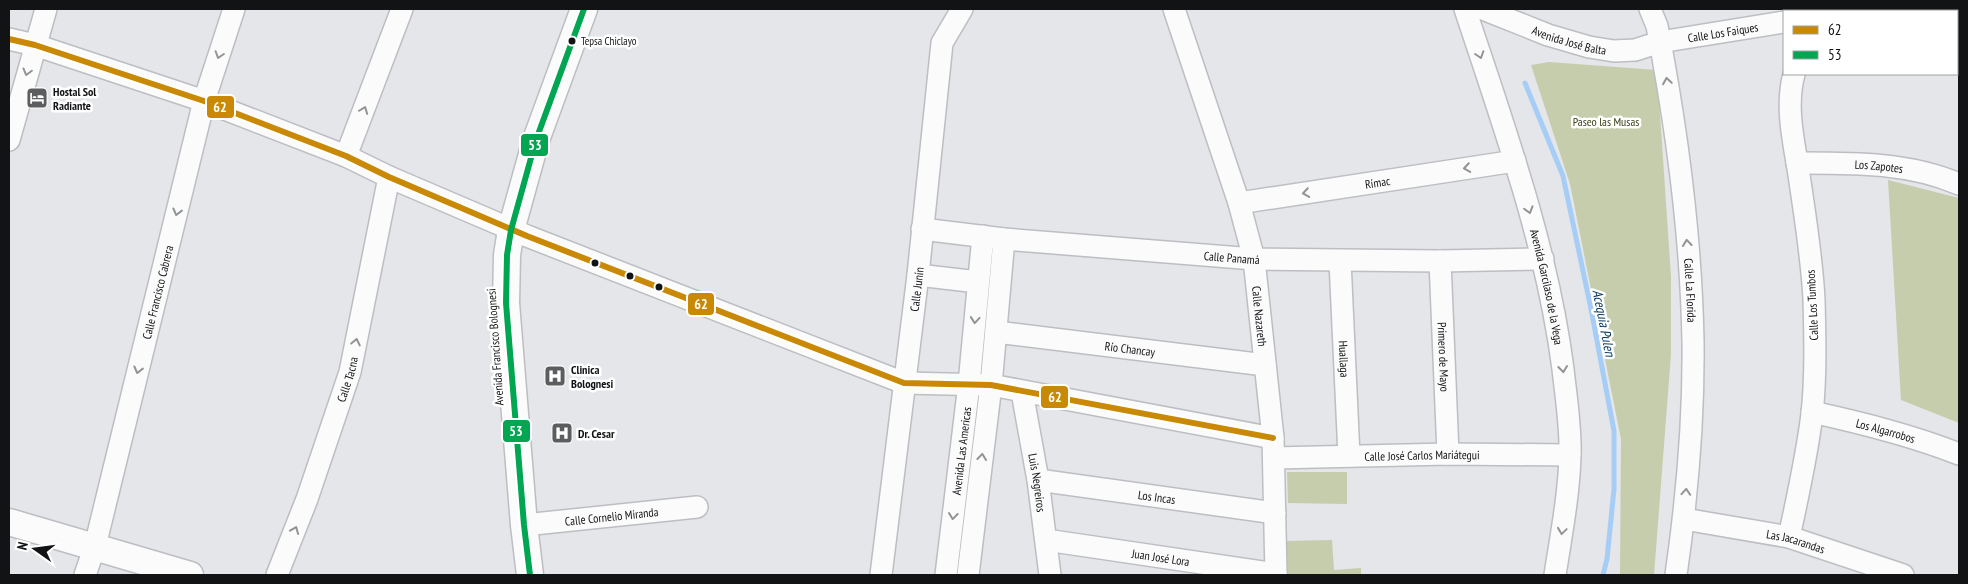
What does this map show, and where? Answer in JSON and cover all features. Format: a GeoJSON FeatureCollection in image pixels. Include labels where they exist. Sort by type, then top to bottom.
{"type":"FeatureCollection","features":[{"type":"Feature","properties":{"kind":"main road","name":"Avenida Francisco Bolognesi"},"geometry":{"type":"LineString","coordinates":[[516,575],[490,304],[490,275],[504,226],[524,131],[567,9]]}},
{"type":"Feature","properties":{"kind":"main road","name":"Avenida Francisco Bolognesi"},"geometry":{"type":"LineString","coordinates":[[530,575],[524,525],[506,303],[507,255],[504,226],[584,9]]}},
{"type":"Feature","properties":{"kind":"main road"},"geometry":{"type":"LineString","coordinates":[[9,522],[190,575]]}},
{"type":"Feature","properties":{"kind":"street"},"geometry":{"type":"LineString","coordinates":[[9,140],[34,45],[46,9]]}},
{"type":"Feature","properties":{"kind":"street","name":"Calle Francisco Cabrera"},"geometry":{"type":"LineString","coordinates":[[85,575],[95,546],[204,101],[234,9]]}},
{"type":"Feature","properties":{"kind":"street"},"geometry":{"type":"LineString","coordinates":[[346,156],[402,9]]}},
{"type":"Feature","properties":{"kind":"street","name":"Calle Nazareth"},"geometry":{"type":"LineString","coordinates":[[1174,9],[1239,203],[1254,260],[1273,448],[1276,575]]}},
{"type":"Feature","properties":{"kind":"street","name":"Avenida Garcilaso de la Vega"},"geometry":{"type":"LineString","coordinates":[[1465,9],[1515,161],[1543,259],[1559,341],[1567,401],[1570,455],[1555,575]]}},
{"type":"Feature","properties":{"kind":"street","name":"Avenida José Balta"},"geometry":{"type":"LineString","coordinates":[[1483,9],[1528,28],[1589,47],[1614,51],[1635,50],[1660,42]]}},
{"type":"Feature","properties":{"kind":"street","name":"Calle La Florida"},"geometry":{"type":"LineString","coordinates":[[1650,9],[1657,26],[1678,153],[1691,298],[1693,342],[1692,419],[1684,519],[1676,575]]}},
{"type":"Feature","properties":{"kind":"street","name":"Calle Junín"},"geometry":{"type":"LineString","coordinates":[[881,575],[918,275],[942,43],[960,10]]}},
{"type":"Feature","properties":{"kind":"street","name":"Calle Los Faiques"},"geometry":{"type":"LineString","coordinates":[[1660,42],[1783,22]]}},
{"type":"Feature","properties":{"kind":"street"},"geometry":{"type":"LineString","coordinates":[[9,38],[204,101],[346,156],[389,177],[504,226],[904,383]]}},
{"type":"Feature","properties":{"kind":"street","name":"Calle Los Tumbos"},"geometry":{"type":"LineString","coordinates":[[1789,537],[1801,481],[1812,412],[1814,356],[1814,299],[1807,229],[1790,128],[1794,75]]}},
{"type":"Feature","properties":{"kind":"street","name":"Rímac"},"geometry":{"type":"LineString","coordinates":[[1239,203],[1515,161]]}},
{"type":"Feature","properties":{"kind":"street","name":"Los Zapotes"},"geometry":{"type":"LineString","coordinates":[[1797,163],[1858,162],[1896,167],[1959,184]]}},
{"type":"Feature","properties":{"kind":"street","name":"Calle Tacna"},"geometry":{"type":"LineString","coordinates":[[277,575],[308,499],[350,372],[389,177]]}},
{"type":"Feature","properties":{"kind":"street","name":"Calle Panamá"},"geometry":{"type":"LineString","coordinates":[[922,229],[993,238],[1254,260],[1440,261],[1543,259]]}},
{"type":"Feature","properties":{"kind":"street","name":"Avenida Las Americas"},"geometry":{"type":"LineString","coordinates":[[946,575],[969,384],[978,282],[993,238]]}},
{"type":"Feature","properties":{"kind":"street","name":"Avenida Las Americas"},"geometry":{"type":"LineString","coordinates":[[968,575],[996,332],[993,238]]}},
{"type":"Feature","properties":{"kind":"street","name":"Huallaga"},"geometry":{"type":"LineString","coordinates":[[1340,261],[1349,456]]}},
{"type":"Feature","properties":{"kind":"street","name":"Primero de Mayo"},"geometry":{"type":"LineString","coordinates":[[1440,261],[1448,454]]}},
{"type":"Feature","properties":{"kind":"street"},"geometry":{"type":"LineString","coordinates":[[918,275],[978,282]]}},
{"type":"Feature","properties":{"kind":"street","name":"Río Chancay"},"geometry":{"type":"LineString","coordinates":[[996,332],[1265,365]]}},
{"type":"Feature","properties":{"kind":"street","name":"Calle José Carlos Mariátegui"},"geometry":{"type":"LineString","coordinates":[[904,383],[991,385],[1273,448],[1349,456],[1448,454],[1570,455]]}},
{"type":"Feature","properties":{"kind":"street","name":"Luis Negreiros"},"geometry":{"type":"LineString","coordinates":[[1022,392],[1038,480],[1050,575]]}},
{"type":"Feature","properties":{"kind":"street","name":"Los Algarrobos"},"geometry":{"type":"LineString","coordinates":[[1812,412],[1873,425],[1959,454]]}},
{"type":"Feature","properties":{"kind":"street","name":"Los Incas"},"geometry":{"type":"LineString","coordinates":[[1038,480],[1275,514]]}},
{"type":"Feature","properties":{"kind":"street","name":"Calle Cornelio Miranda"},"geometry":{"type":"LineString","coordinates":[[524,525],[697,507]]}},
{"type":"Feature","properties":{"kind":"street","name":"Las Jacarandas"},"geometry":{"type":"LineString","coordinates":[[1684,519],[1789,537],[1903,575]]}},
{"type":"Feature","properties":{"kind":"street","name":"Juan José Lora"},"geometry":{"type":"LineString","coordinates":[[1046,540],[1276,575]]}},
{"type":"Feature","properties":{"kind":"green space","name":"Paseo las Musas"},"geometry":{"type":"Polygon","coordinates":[[[1549,62],[1657,70],[1671,277],[1671,354],[1654,575],[1620,575],[1621,439],[1570,184],[1531,65],[1549,62]]]}},
{"type":"Feature","properties":{"kind":"green space"},"geometry":{"type":"Polygon","coordinates":[[[1888,180],[1959,198],[1959,423],[1901,400],[1888,180]]]}},
{"type":"Feature","properties":{"kind":"green space"},"geometry":{"type":"Polygon","coordinates":[[[1287,472],[1347,472],[1347,504],[1288,503],[1287,472]]]}},
{"type":"Feature","properties":{"kind":"green space"},"geometry":{"type":"Polygon","coordinates":[[[1332,540],[1334,570],[1361,568],[1361,575],[1285,575],[1284,541],[1332,540]]]}},
{"type":"Feature","properties":{"kind":"waterway","name":"Acequia Pulen"},"geometry":{"type":"LineString","coordinates":[[1525,83],[1563,176],[1614,431],[1614,489],[1607,559],[1603,575]]}},
{"type":"Feature","properties":{"kind":"transit line","name":"53"},"geometry":{"type":"LineString","coordinates":[[530,575],[524,525],[506,303],[507,255],[511,230],[536,140],[584,9]]}},
{"type":"Feature","properties":{"kind":"transit line","name":"62"},"geometry":{"type":"LineString","coordinates":[[9,39],[35,45],[204,101],[346,156],[389,177],[527,236],[904,383],[991,385],[1273,438]]}},
{"type":"Feature","properties":{"kind":"place","name":"Tepsa Chiclayo"},"geometry":{"type":"Point","coordinates":[572,41]}},
{"type":"Feature","properties":{"kind":"place","name":"Hostal Sol Radiante"},"geometry":{"type":"Point","coordinates":[37,98]}},
{"type":"Feature","properties":{"kind":"place","name":"Clinica Bolognesi"},"geometry":{"type":"Point","coordinates":[555,376]}},
{"type":"Feature","properties":{"kind":"place","name":"Dr. Cesar"},"geometry":{"type":"Point","coordinates":[562,433]}}]}
